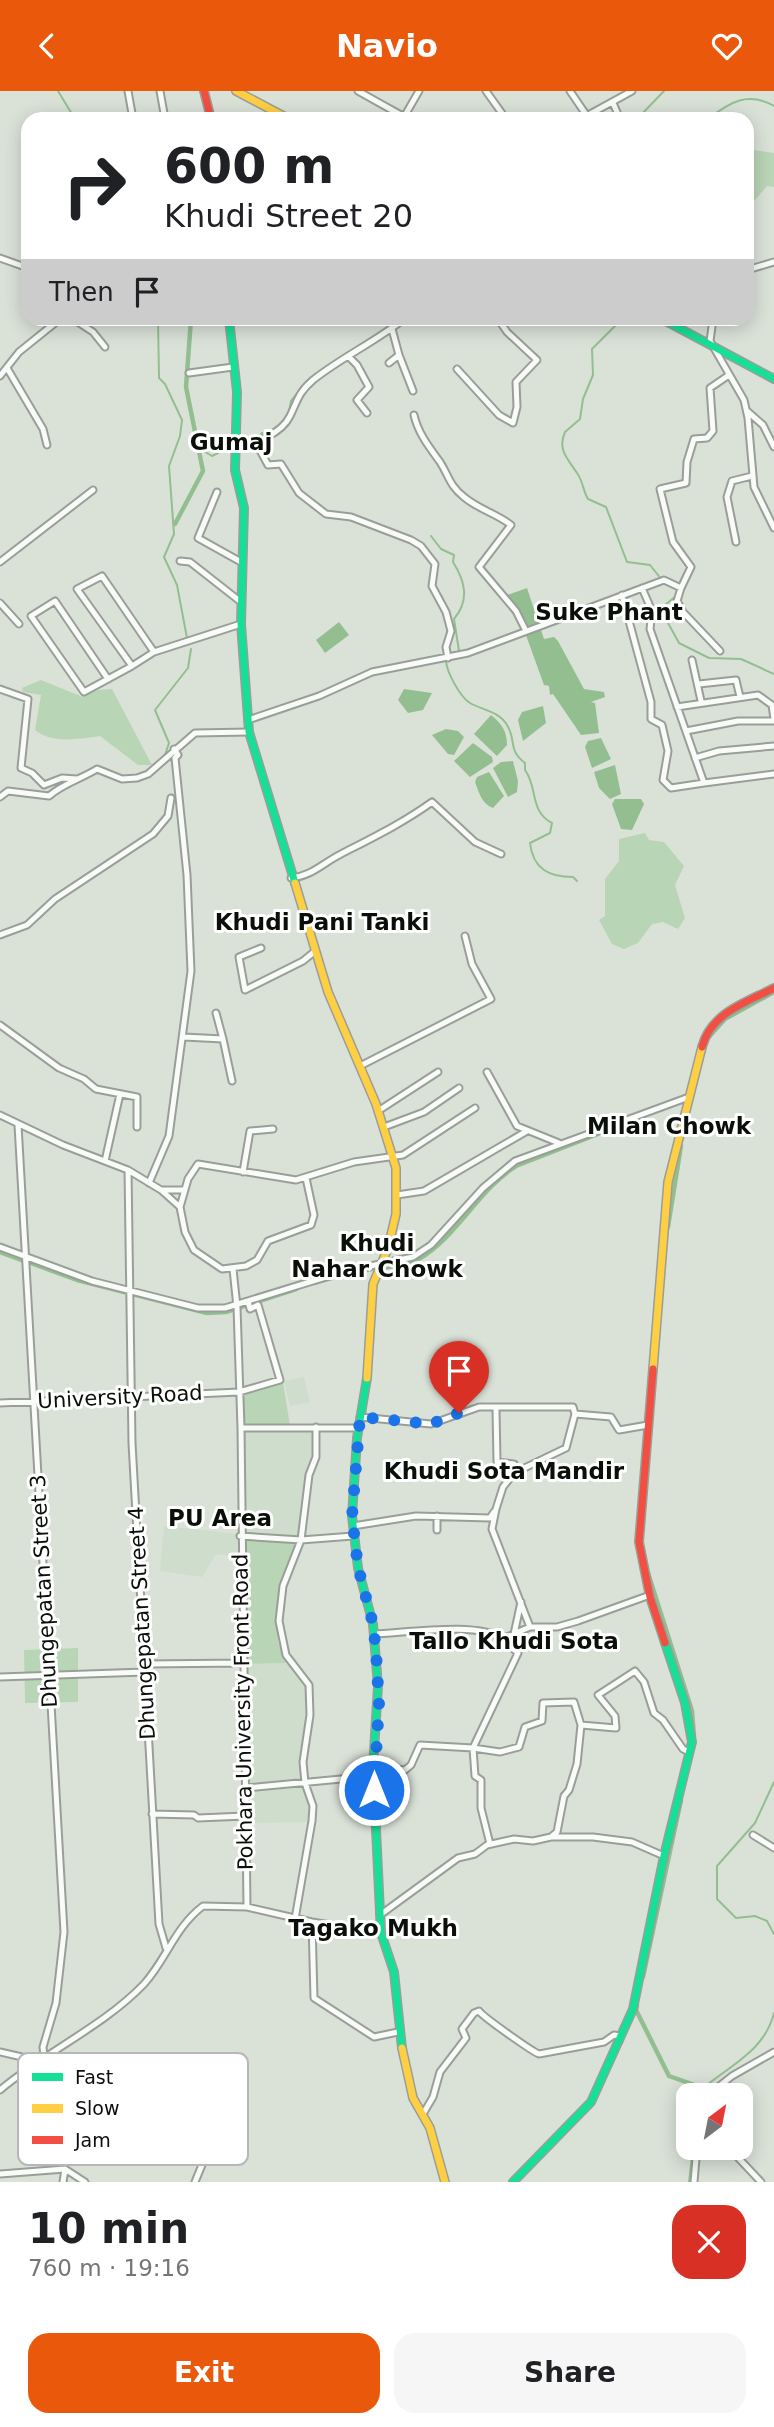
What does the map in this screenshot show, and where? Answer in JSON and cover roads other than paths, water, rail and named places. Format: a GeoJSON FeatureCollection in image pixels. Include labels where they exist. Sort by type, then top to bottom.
{"type":"FeatureCollection","features":[{"type":"Feature","properties":{"kind":"main road"},"geometry":{"type":"LineString","coordinates":[[204,91],[209,112]]}},
{"type":"Feature","properties":{"kind":"main road"},"geometry":{"type":"LineString","coordinates":[[236,91],[276,112]]}},
{"type":"Feature","properties":{"kind":"main road"},"geometry":{"type":"LineString","coordinates":[[230,326],[237,392],[235,470],[244,508],[241,624],[249,732],[314,952],[378,1111],[393,1157],[396,1215],[373,1284],[370,1360],[358,1428],[351,1498],[353,1536],[374,1634],[379,1704],[373,1771],[381,1933],[394,1972],[398,2032],[413,2098],[433,2136],[445,2182]]}},
{"type":"Feature","properties":{"kind":"main road"},"geometry":{"type":"LineString","coordinates":[[675,326],[774,379]]}},
{"type":"Feature","properties":{"kind":"main road"},"geometry":{"type":"LineString","coordinates":[[513,2182],[591,2102],[618,2048],[633,2009],[664,1856],[691,1742],[688,1717],[650,1595],[639,1542],[668,1182],[706,1033],[718,1018],[774,988]]}},
{"type":"Feature","properties":{"kind":"street"},"geometry":{"type":"LineString","coordinates":[[128,91],[132,112]]}},
{"type":"Feature","properties":{"kind":"street"},"geometry":{"type":"LineString","coordinates":[[160,91],[164,112]]}},
{"type":"Feature","properties":{"kind":"street"},"geometry":{"type":"LineString","coordinates":[[358,91],[395,112]]}},
{"type":"Feature","properties":{"kind":"street"},"geometry":{"type":"LineString","coordinates":[[409,112],[419,91]]}},
{"type":"Feature","properties":{"kind":"street"},"geometry":{"type":"LineString","coordinates":[[486,91],[501,112]]}},
{"type":"Feature","properties":{"kind":"street"},"geometry":{"type":"LineString","coordinates":[[570,91],[581,112]]}},
{"type":"Feature","properties":{"kind":"street"},"geometry":{"type":"LineString","coordinates":[[594,112],[632,91]]}},
{"type":"Feature","properties":{"kind":"street"},"geometry":{"type":"LineString","coordinates":[[613,103],[617,112]]}},
{"type":"Feature","properties":{"kind":"street"},"geometry":{"type":"LineString","coordinates":[[0,258],[21,266]]}},
{"type":"Feature","properties":{"kind":"street"},"geometry":{"type":"LineString","coordinates":[[754,268],[774,262]]}},
{"type":"Feature","properties":{"kind":"street"},"geometry":{"type":"LineString","coordinates":[[0,376],[19,352],[51,326]]}},
{"type":"Feature","properties":{"kind":"street"},"geometry":{"type":"LineString","coordinates":[[84,326],[93,332],[105,347]]}},
{"type":"Feature","properties":{"kind":"street"},"geometry":{"type":"LineString","coordinates":[[235,448],[256,443],[287,421],[296,398],[310,383],[394,326]]}},
{"type":"Feature","properties":{"kind":"street"},"geometry":{"type":"LineString","coordinates":[[457,369],[499,415],[513,423],[517,407],[516,382],[537,359],[503,326]]}},
{"type":"Feature","properties":{"kind":"street"},"geometry":{"type":"LineString","coordinates":[[712,326],[710,341],[738,387],[747,411],[752,477],[760,503],[774,527]]}},
{"type":"Feature","properties":{"kind":"street"},"geometry":{"type":"LineString","coordinates":[[391,328],[413,391]]}},
{"type":"Feature","properties":{"kind":"street"},"geometry":{"type":"LineString","coordinates":[[388,363],[399,355]]}},
{"type":"Feature","properties":{"kind":"street"},"geometry":{"type":"LineString","coordinates":[[348,356],[357,365],[369,387],[358,400],[367,412]]}},
{"type":"Feature","properties":{"kind":"street"},"geometry":{"type":"LineString","coordinates":[[190,373],[233,367]]}},
{"type":"Feature","properties":{"kind":"street"},"geometry":{"type":"LineString","coordinates":[[7,368],[43,429],[47,446]]}},
{"type":"Feature","properties":{"kind":"street"},"geometry":{"type":"LineString","coordinates":[[720,650],[677,601],[691,567],[673,542],[660,489],[686,483],[687,461],[694,439],[707,438],[713,431],[710,388],[729,375]]}},
{"type":"Feature","properties":{"kind":"street"},"geometry":{"type":"LineString","coordinates":[[747,411],[763,425],[774,447]]}},
{"type":"Feature","properties":{"kind":"street"},"geometry":{"type":"LineString","coordinates":[[414,415],[417,427],[429,450],[440,463],[448,482],[465,498],[511,525],[480,567],[516,611],[525,629]]}},
{"type":"Feature","properties":{"kind":"street"},"geometry":{"type":"LineString","coordinates":[[256,443],[268,465],[281,464],[299,493],[326,514],[366,522],[421,546],[435,564],[432,586],[446,612],[451,631],[446,647],[448,658]]}},
{"type":"Feature","properties":{"kind":"street"},"geometry":{"type":"LineString","coordinates":[[736,542],[727,497],[732,481],[752,477]]}},
{"type":"Feature","properties":{"kind":"street"},"geometry":{"type":"LineString","coordinates":[[0,562],[93,490]]}},
{"type":"Feature","properties":{"kind":"street"},"geometry":{"type":"LineString","coordinates":[[217,492],[198,538],[241,562]]}},
{"type":"Feature","properties":{"kind":"street"},"geometry":{"type":"LineString","coordinates":[[180,561],[190,562],[241,602]]}},
{"type":"Feature","properties":{"kind":"street"},"geometry":{"type":"LineString","coordinates":[[132,666],[77,589],[102,576],[154,652]]}},
{"type":"Feature","properties":{"kind":"street"},"geometry":{"type":"LineString","coordinates":[[247,720],[319,696],[372,671],[448,658],[662,581],[681,588]]}},
{"type":"Feature","properties":{"kind":"street"},"geometry":{"type":"LineString","coordinates":[[642,588],[652,611],[650,629],[704,783]]}},
{"type":"Feature","properties":{"kind":"street"},"geometry":{"type":"LineString","coordinates":[[622,595],[651,702],[652,719],[662,725],[668,751],[663,779],[671,788],[774,774]]}},
{"type":"Feature","properties":{"kind":"street"},"geometry":{"type":"LineString","coordinates":[[108,679],[55,601],[31,616],[85,692],[132,666],[154,652],[241,624]]}},
{"type":"Feature","properties":{"kind":"street"},"geometry":{"type":"LineString","coordinates":[[0,603],[19,624]]}},
{"type":"Feature","properties":{"kind":"street"},"geometry":{"type":"LineString","coordinates":[[692,660],[701,701]]}},
{"type":"Feature","properties":{"kind":"street"},"geometry":{"type":"LineString","coordinates":[[699,684],[736,680],[740,697]]}},
{"type":"Feature","properties":{"kind":"street"},"geometry":{"type":"LineString","coordinates":[[0,689],[28,699],[21,768],[33,773],[44,785],[62,778],[83,779]]}},
{"type":"Feature","properties":{"kind":"street"},"geometry":{"type":"LineString","coordinates":[[677,707],[701,701],[758,695],[766,698],[772,705],[774,720],[738,721],[685,731]]}},
{"type":"Feature","properties":{"kind":"street"},"geometry":{"type":"LineString","coordinates":[[0,797],[8,791],[49,796],[61,785],[83,779],[97,769],[122,779],[137,778],[148,774],[195,733],[249,732]]}},
{"type":"Feature","properties":{"kind":"street"},"geometry":{"type":"LineString","coordinates":[[695,758],[731,750],[774,746]]}},
{"type":"Feature","properties":{"kind":"street"},"geometry":{"type":"LineString","coordinates":[[149,1183],[169,1136],[191,971],[190,925],[175,758],[178,755],[174,749]]}},
{"type":"Feature","properties":{"kind":"street"},"geometry":{"type":"LineString","coordinates":[[0,935],[27,925],[55,899],[153,834],[168,816],[171,798]]}},
{"type":"Feature","properties":{"kind":"street"},"geometry":{"type":"LineString","coordinates":[[291,878],[315,872],[339,855],[405,821],[432,802],[475,842],[501,854]]}},
{"type":"Feature","properties":{"kind":"street"},"geometry":{"type":"LineString","coordinates":[[360,1066],[491,999],[472,964],[465,936]]}},
{"type":"Feature","properties":{"kind":"street"},"geometry":{"type":"LineString","coordinates":[[261,948],[239,957],[246,990],[303,961],[314,952]]}},
{"type":"Feature","properties":{"kind":"street"},"geometry":{"type":"LineString","coordinates":[[216,1013],[232,1080]]}},
{"type":"Feature","properties":{"kind":"street"},"geometry":{"type":"LineString","coordinates":[[0,1025],[59,1068],[84,1079],[96,1089],[137,1097],[137,1127]]}},
{"type":"Feature","properties":{"kind":"street"},"geometry":{"type":"LineString","coordinates":[[184,1037],[223,1039]]}},
{"type":"Feature","properties":{"kind":"street"},"geometry":{"type":"LineString","coordinates":[[378,1111],[438,1072]]}},
{"type":"Feature","properties":{"kind":"street"},"geometry":{"type":"LineString","coordinates":[[487,1072],[509,1117],[527,1131],[559,1143]]}},
{"type":"Feature","properties":{"kind":"street"},"geometry":{"type":"LineString","coordinates":[[384,1127],[424,1112],[459,1088]]}},
{"type":"Feature","properties":{"kind":"street"},"geometry":{"type":"LineString","coordinates":[[105,1161],[120,1094]]}},
{"type":"Feature","properties":{"kind":"street"},"geometry":{"type":"LineString","coordinates":[[0,1248],[129,1293],[210,1310],[342,1272],[380,1268],[423,1251],[502,1170],[515,1161],[689,1097]]}},
{"type":"Feature","properties":{"kind":"street"},"geometry":{"type":"LineString","coordinates":[[306,1178],[314,1215],[311,1225],[268,1241],[257,1260],[233,1269],[222,1269],[194,1251],[185,1232],[180,1207],[184,1190],[198,1164],[296,1180],[306,1178],[354,1162],[402,1155],[475,1108]]}},
{"type":"Feature","properties":{"kind":"street"},"geometry":{"type":"LineString","coordinates":[[0,1115],[128,1170],[162,1190],[180,1207]]}},
{"type":"Feature","properties":{"kind":"street","name":"Dhungepatan Street 3"},"geometry":{"type":"LineString","coordinates":[[18,1125],[64,1933],[57,1991],[45,2053]]}},
{"type":"Feature","properties":{"kind":"street"},"geometry":{"type":"LineString","coordinates":[[243,1172],[250,1131],[273,1129]]}},
{"type":"Feature","properties":{"kind":"street"},"geometry":{"type":"LineString","coordinates":[[397,1195],[424,1191],[527,1131]]}},
{"type":"Feature","properties":{"kind":"street","name":"Dhungepatan Street 4"},"geometry":{"type":"LineString","coordinates":[[128,1170],[131,1397],[152,1814],[159,1924],[166,1948]]}},
{"type":"Feature","properties":{"kind":"street"},"geometry":{"type":"LineString","coordinates":[[162,1190],[184,1190]]}},
{"type":"Feature","properties":{"kind":"street","name":"Pokhara University Front Road"},"geometry":{"type":"LineString","coordinates":[[233,1269],[237,1304],[241,1428],[240,1536],[247,1907]]}},
{"type":"Feature","properties":{"kind":"street","name":"University Road"},"geometry":{"type":"LineString","coordinates":[[0,1403],[239,1392],[280,1380],[258,1305],[250,1309],[248,1301]]}},
{"type":"Feature","properties":{"kind":"street"},"geometry":{"type":"LineString","coordinates":[[360,1417],[431,1424],[479,1407],[496,1409],[552,1405],[573,1408],[577,1414],[593,1418],[611,1417],[619,1430],[648,1425]]}},
{"type":"Feature","properties":{"kind":"street"},"geometry":{"type":"LineString","coordinates":[[496,1409],[497,1462],[524,1466]]}},
{"type":"Feature","properties":{"kind":"street"},"geometry":{"type":"LineString","coordinates":[[530,1627],[491,1521],[503,1487],[514,1473],[566,1448],[577,1414]]}},
{"type":"Feature","properties":{"kind":"street"},"geometry":{"type":"LineString","coordinates":[[295,1919],[313,1806],[304,1783],[303,1762],[310,1715],[309,1685],[286,1655],[279,1621],[283,1586],[301,1540],[309,1475],[316,1457],[316,1427]]}},
{"type":"Feature","properties":{"kind":"street"},"geometry":{"type":"LineString","coordinates":[[241,1428],[358,1428]]}},
{"type":"Feature","properties":{"kind":"street"},"geometry":{"type":"LineString","coordinates":[[514,1464],[514,1473]]}},
{"type":"Feature","properties":{"kind":"street"},"geometry":{"type":"LineString","coordinates":[[437,1516],[437,1530]]}},
{"type":"Feature","properties":{"kind":"street"},"geometry":{"type":"LineString","coordinates":[[353,1526],[408,1517],[437,1516],[491,1521]]}},
{"type":"Feature","properties":{"kind":"street"},"geometry":{"type":"LineString","coordinates":[[240,1536],[301,1540],[353,1536]]}},
{"type":"Feature","properties":{"kind":"street"},"geometry":{"type":"LineString","coordinates":[[502,1639],[530,1627],[557,1627],[650,1595]]}},
{"type":"Feature","properties":{"kind":"street"},"geometry":{"type":"LineString","coordinates":[[514,1634],[521,1602]]}},
{"type":"Feature","properties":{"kind":"street"},"geometry":{"type":"LineString","coordinates":[[374,1634],[461,1628],[497,1635],[518,1653],[472,1748],[475,1776],[481,1780],[481,1808],[490,1845]]}},
{"type":"Feature","properties":{"kind":"street"},"geometry":{"type":"LineString","coordinates":[[0,1677],[51,1677],[145,1668],[242,1663]]}},
{"type":"Feature","properties":{"kind":"street"},"geometry":{"type":"LineString","coordinates":[[581,1725],[616,1728],[615,1717],[598,1695],[635,1671],[644,1682],[654,1713],[687,1751]]}},
{"type":"Feature","properties":{"kind":"street"},"geometry":{"type":"LineString","coordinates":[[245,1788],[304,1783],[373,1771],[405,1770],[411,1765],[421,1745],[500,1752],[519,1747],[525,1727],[542,1721],[542,1703],[574,1702],[581,1725],[573,1779],[564,1796],[557,1832],[551,1837]]}},
{"type":"Feature","properties":{"kind":"street"},"geometry":{"type":"LineString","coordinates":[[152,1814],[194,1815],[198,1818],[245,1816]]}},
{"type":"Feature","properties":{"kind":"street"},"geometry":{"type":"LineString","coordinates":[[752,1835],[774,1848]]}},
{"type":"Feature","properties":{"kind":"street"},"geometry":{"type":"LineString","coordinates":[[380,1915],[458,1858],[475,1854],[490,1845],[551,1837],[632,1842],[664,1856]]}},
{"type":"Feature","properties":{"kind":"street"},"geometry":{"type":"LineString","coordinates":[[49,2053],[106,2015],[144,1984],[166,1948],[203,1906],[247,1907],[295,1919],[381,1933]]}},
{"type":"Feature","properties":{"kind":"street"},"geometry":{"type":"LineString","coordinates":[[312,1922],[314,1998],[374,2036],[398,2032]]}},
{"type":"Feature","properties":{"kind":"street"},"geometry":{"type":"LineString","coordinates":[[423,2114],[433,2097],[440,2072],[466,2038],[462,2029],[474,2013],[479,2011],[488,2022],[525,2042],[534,2053],[547,2054],[604,2042],[614,2035],[620,2036],[618,2048]]}},
{"type":"Feature","properties":{"kind":"street"},"geometry":{"type":"LineString","coordinates":[[0,2052],[18,2056]]}},
{"type":"Feature","properties":{"kind":"street"},"geometry":{"type":"LineString","coordinates":[[722,2083],[774,2052]]}},
{"type":"Feature","properties":{"kind":"street"},"geometry":{"type":"LineString","coordinates":[[0,2090],[18,2075]]}},
{"type":"Feature","properties":{"kind":"street"},"geometry":{"type":"LineString","coordinates":[[694,2182],[695,2160]]}},
{"type":"Feature","properties":{"kind":"street"},"geometry":{"type":"LineString","coordinates":[[741,2160],[761,2182]]}},
{"type":"Feature","properties":{"kind":"street"},"geometry":{"type":"LineString","coordinates":[[195,2182],[202,2165]]}},
{"type":"Feature","properties":{"kind":"street"},"geometry":{"type":"LineString","coordinates":[[0,2174],[65,2169],[85,2182]]}},
{"type":"Feature","properties":{"kind":"street"},"geometry":{"type":"LineString","coordinates":[[63,2182],[65,2169]]}},
{"type":"Feature","properties":{"kind":"waterway"},"geometry":{"type":"LineString","coordinates":[[58,91],[71,112]]}},
{"type":"Feature","properties":{"kind":"waterway"},"geometry":{"type":"LineString","coordinates":[[644,112],[664,91]]}},
{"type":"Feature","properties":{"kind":"waterway"},"geometry":{"type":"LineString","coordinates":[[718,112],[732,103],[747,99],[756,99],[774,106]]}},
{"type":"Feature","properties":{"kind":"waterway"},"geometry":{"type":"LineString","coordinates":[[158,326],[159,378],[165,384],[182,420],[180,436],[169,466],[174,534],[164,557],[177,585],[187,638]]}},
{"type":"Feature","properties":{"kind":"waterway"},"geometry":{"type":"LineString","coordinates":[[175,524],[203,471],[186,387],[190,326]]}},
{"type":"Feature","properties":{"kind":"waterway"},"geometry":{"type":"LineString","coordinates":[[615,326],[592,349],[593,375],[583,399],[580,419],[565,432],[562,444],[588,499],[606,507],[627,562],[650,565],[662,580]]}},
{"type":"Feature","properties":{"kind":"waterway"},"geometry":{"type":"LineString","coordinates":[[328,366],[347,354]]}},
{"type":"Feature","properties":{"kind":"waterway"},"geometry":{"type":"LineString","coordinates":[[289,412],[291,401],[300,390]]}},
{"type":"Feature","properties":{"kind":"waterway"},"geometry":{"type":"LineString","coordinates":[[276,428],[285,420]]}},
{"type":"Feature","properties":{"kind":"waterway"},"geometry":{"type":"LineString","coordinates":[[256,439],[262,433],[271,431]]}},
{"type":"Feature","properties":{"kind":"waterway"},"geometry":{"type":"LineString","coordinates":[[200,449],[212,456],[232,446]]}},
{"type":"Feature","properties":{"kind":"waterway"},"geometry":{"type":"LineString","coordinates":[[431,536],[441,549],[454,555],[453,562],[463,583],[464,598],[454,619],[459,651],[455,654]]}},
{"type":"Feature","properties":{"kind":"waterway"},"geometry":{"type":"LineString","coordinates":[[676,596],[665,605],[662,612],[679,643],[709,658],[741,659],[774,674]]}},
{"type":"Feature","properties":{"kind":"waterway"},"geometry":{"type":"LineString","coordinates":[[164,758],[169,743],[155,710],[188,668],[191,649]]}},
{"type":"Feature","properties":{"kind":"waterway"},"geometry":{"type":"LineString","coordinates":[[446,660],[451,677],[466,700],[504,720],[514,749],[525,763],[540,812],[552,823],[550,833],[530,843],[535,859],[544,870],[573,877],[577,881]]}},
{"type":"Feature","properties":{"kind":"waterway"},"geometry":{"type":"LineString","coordinates":[[707,1039],[725,1019],[774,992]]}},
{"type":"Feature","properties":{"kind":"waterway"},"geometry":{"type":"LineString","coordinates":[[314,1283],[419,1259],[444,1239],[490,1188],[516,1166],[634,1120]]}},
{"type":"Feature","properties":{"kind":"waterway"},"geometry":{"type":"LineString","coordinates":[[668,1227],[681,1146]]}},
{"type":"Feature","properties":{"kind":"waterway"},"geometry":{"type":"LineString","coordinates":[[0,1252],[24,1261]]}},
{"type":"Feature","properties":{"kind":"waterway"},"geometry":{"type":"LineString","coordinates":[[28,1262],[77,1280],[207,1313],[226,1312],[296,1289]]}},
{"type":"Feature","properties":{"kind":"waterway"},"geometry":{"type":"LineString","coordinates":[[648,1573],[692,1711],[694,1736]]}},
{"type":"Feature","properties":{"kind":"waterway"},"geometry":{"type":"LineString","coordinates":[[774,1782],[755,1823],[717,1866],[717,1899],[736,1918],[755,1916],[767,1921],[774,1934]]}},
{"type":"Feature","properties":{"kind":"waterway"},"geometry":{"type":"LineString","coordinates":[[643,1977],[681,1800]]}},
{"type":"Feature","properties":{"kind":"waterway"},"geometry":{"type":"LineString","coordinates":[[637,2006],[636,2010],[669,2076],[689,2083]]}},
{"type":"Feature","properties":{"kind":"waterway"},"geometry":{"type":"LineString","coordinates":[[710,2083],[755,2047],[770,2026],[774,2013]]}},
{"type":"Feature","properties":{"kind":"waterway"},"geometry":{"type":"LineString","coordinates":[[689,2182],[692,2160]]}},
{"type":"Feature","properties":{"kind":"district","name":"Gumaj"},"geometry":{"type":"Point","coordinates":[231,442]}},
{"type":"Feature","properties":{"kind":"district","name":"Suke Phant"},"geometry":{"type":"Point","coordinates":[609,612]}},
{"type":"Feature","properties":{"kind":"district","name":"Khudi Pani Tanki"},"geometry":{"type":"Point","coordinates":[322,922]}},
{"type":"Feature","properties":{"kind":"district","name":"Milan Chowk"},"geometry":{"type":"Point","coordinates":[669,1126]}},
{"type":"Feature","properties":{"kind":"district","name":"Khudi Nahar Chowk"},"geometry":{"type":"Point","coordinates":[377,1256]}},
{"type":"Feature","properties":{"kind":"district","name":"Khudi Sota Mandir"},"geometry":{"type":"Point","coordinates":[504,1471]}},
{"type":"Feature","properties":{"kind":"district","name":"PU Area"},"geometry":{"type":"Point","coordinates":[220,1518]}},
{"type":"Feature","properties":{"kind":"district","name":"Tallo Khudi Sota"},"geometry":{"type":"Point","coordinates":[514,1641]}},
{"type":"Feature","properties":{"kind":"district","name":"Tagako Mukh"},"geometry":{"type":"Point","coordinates":[373,1928]}}]}
